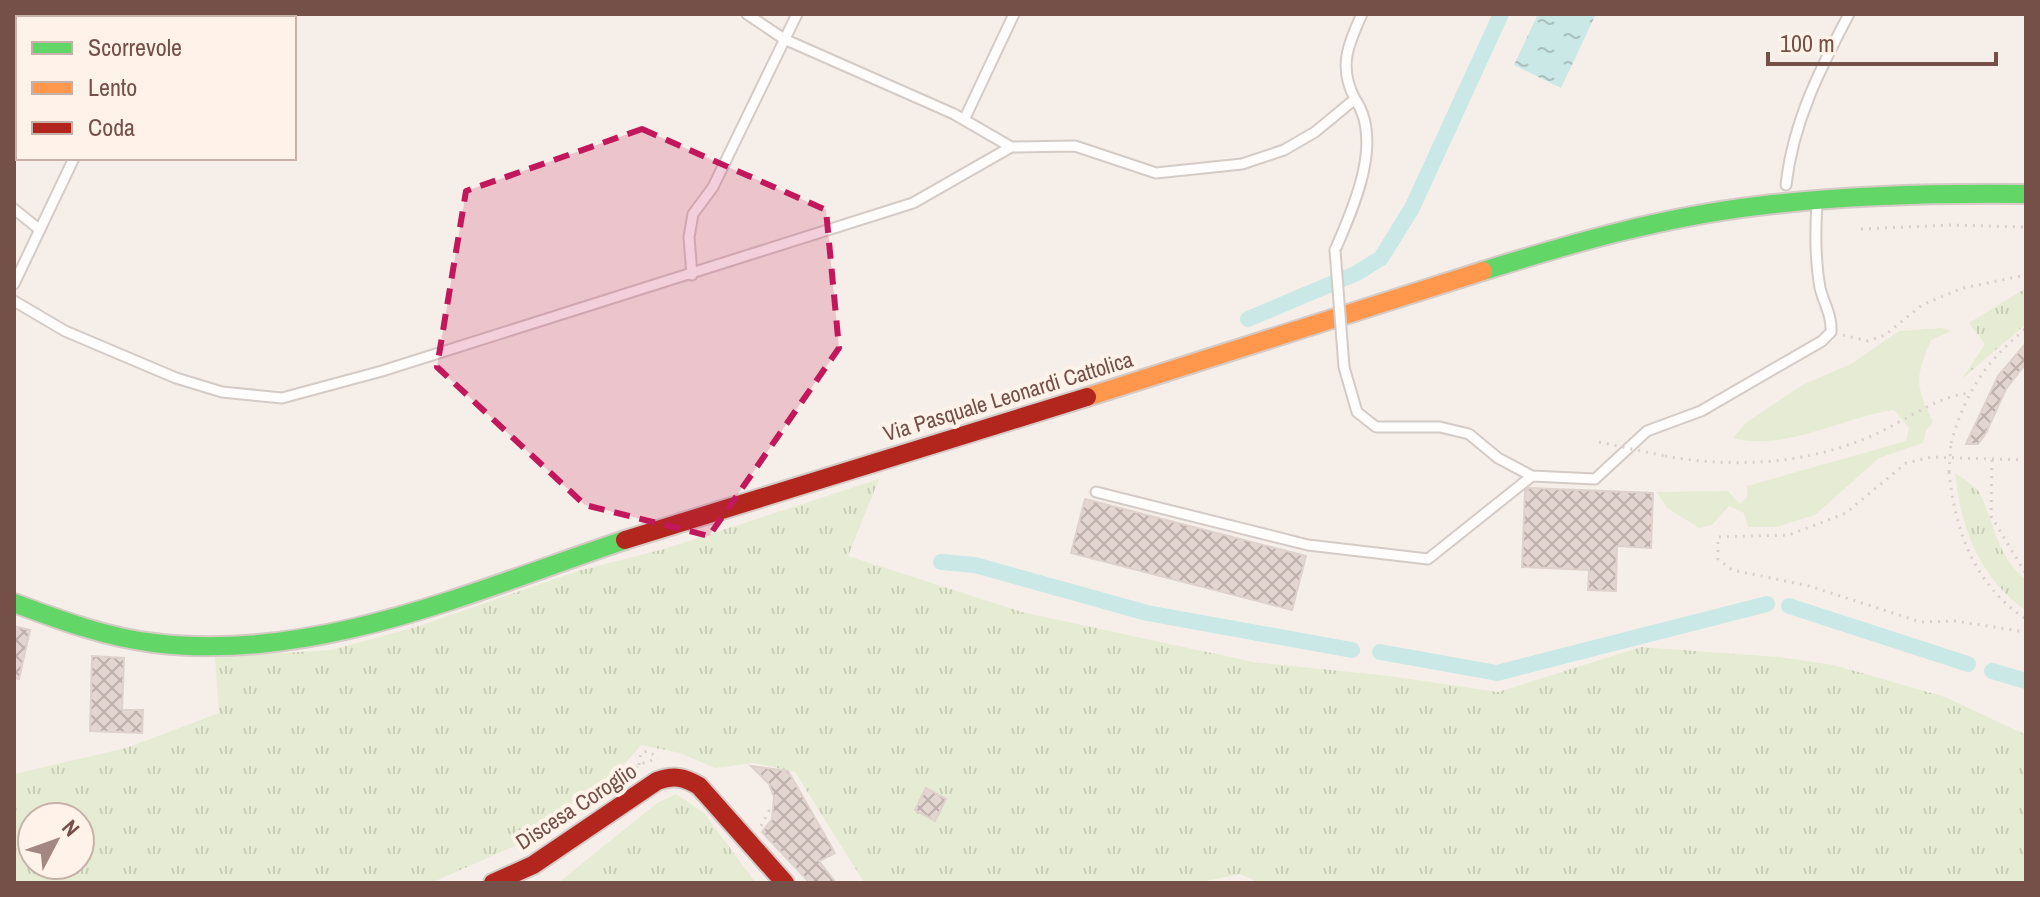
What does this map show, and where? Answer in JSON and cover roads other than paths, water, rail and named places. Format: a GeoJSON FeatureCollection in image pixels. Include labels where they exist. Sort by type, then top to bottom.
{"type":"FeatureCollection","features":[{"type":"Feature","properties":{"kind":"street","name":"Via Pasquale Leonardi Cattolica"},"geometry":{"type":"LineString","coordinates":[[14,603],[81,628],[153,643],[218,647],[297,640],[409,613],[712,510],[943,443],[1554,250],[1691,217],[1817,200],[1930,193],[2026,194]]}},
{"type":"Feature","properties":{"kind":"street","name":"Discesa Coroglio"},"geometry":{"type":"LineString","coordinates":[[493,883],[533,865],[647,787],[669,777],[685,778],[699,786],[785,883]]}},
{"type":"Feature","properties":{"kind":"lane"},"geometry":{"type":"LineString","coordinates":[[747,14],[784,39],[964,120],[1011,147]]}},
{"type":"Feature","properties":{"kind":"lane"},"geometry":{"type":"LineString","coordinates":[[692,275],[689,237],[693,214],[713,187],[797,14]]}},
{"type":"Feature","properties":{"kind":"lane"},"geometry":{"type":"LineString","coordinates":[[964,120],[1014,14]]}},
{"type":"Feature","properties":{"kind":"lane"},"geometry":{"type":"LineString","coordinates":[[1362,14],[1344,52],[1347,84],[1363,111],[1366,156],[1350,215],[1335,250],[1344,367],[1357,412],[1376,427],[1440,427],[1469,434],[1498,458],[1532,476],[1595,479],[1647,431],[1701,411],[1745,388],[1822,341],[1831,332],[1832,319],[1821,292],[1814,248],[1817,200]]}},
{"type":"Feature","properties":{"kind":"lane"},"geometry":{"type":"LineString","coordinates":[[1786,185],[1795,131],[1822,66],[1849,14]]}},
{"type":"Feature","properties":{"kind":"lane"},"geometry":{"type":"LineString","coordinates":[[14,301],[65,331],[176,378],[222,392],[282,398],[382,371],[913,203],[1011,147],[1075,146],[1156,173],[1242,164],[1295,144],[1355,99]]}},
{"type":"Feature","properties":{"kind":"lane"},"geometry":{"type":"LineString","coordinates":[[14,284],[73,160]]}},
{"type":"Feature","properties":{"kind":"lane"},"geometry":{"type":"LineString","coordinates":[[14,209],[40,230]]}},
{"type":"Feature","properties":{"kind":"lane"},"geometry":{"type":"LineString","coordinates":[[1096,492],[1308,545],[1428,559],[1532,476]]}},
{"type":"Feature","properties":{"kind":"water"},"geometry":{"type":"Polygon","coordinates":[[[1538,14],[1596,14],[1561,88],[1514,65],[1538,14]]]}},
{"type":"Feature","properties":{"kind":"waterway"},"geometry":{"type":"LineString","coordinates":[[1248,319],[1357,273],[1381,258],[1412,208],[1501,14]]}},
{"type":"Feature","properties":{"kind":"waterway"},"geometry":{"type":"LineString","coordinates":[[941,562],[975,565],[1147,613],[1352,650]]}},
{"type":"Feature","properties":{"kind":"waterway"},"geometry":{"type":"LineString","coordinates":[[1380,652],[1497,673],[1767,604]]}},
{"type":"Feature","properties":{"kind":"waterway"},"geometry":{"type":"LineString","coordinates":[[1789,606],[1968,664]]}},
{"type":"Feature","properties":{"kind":"waterway"},"geometry":{"type":"LineString","coordinates":[[1992,671],[2026,681]]}}]}
